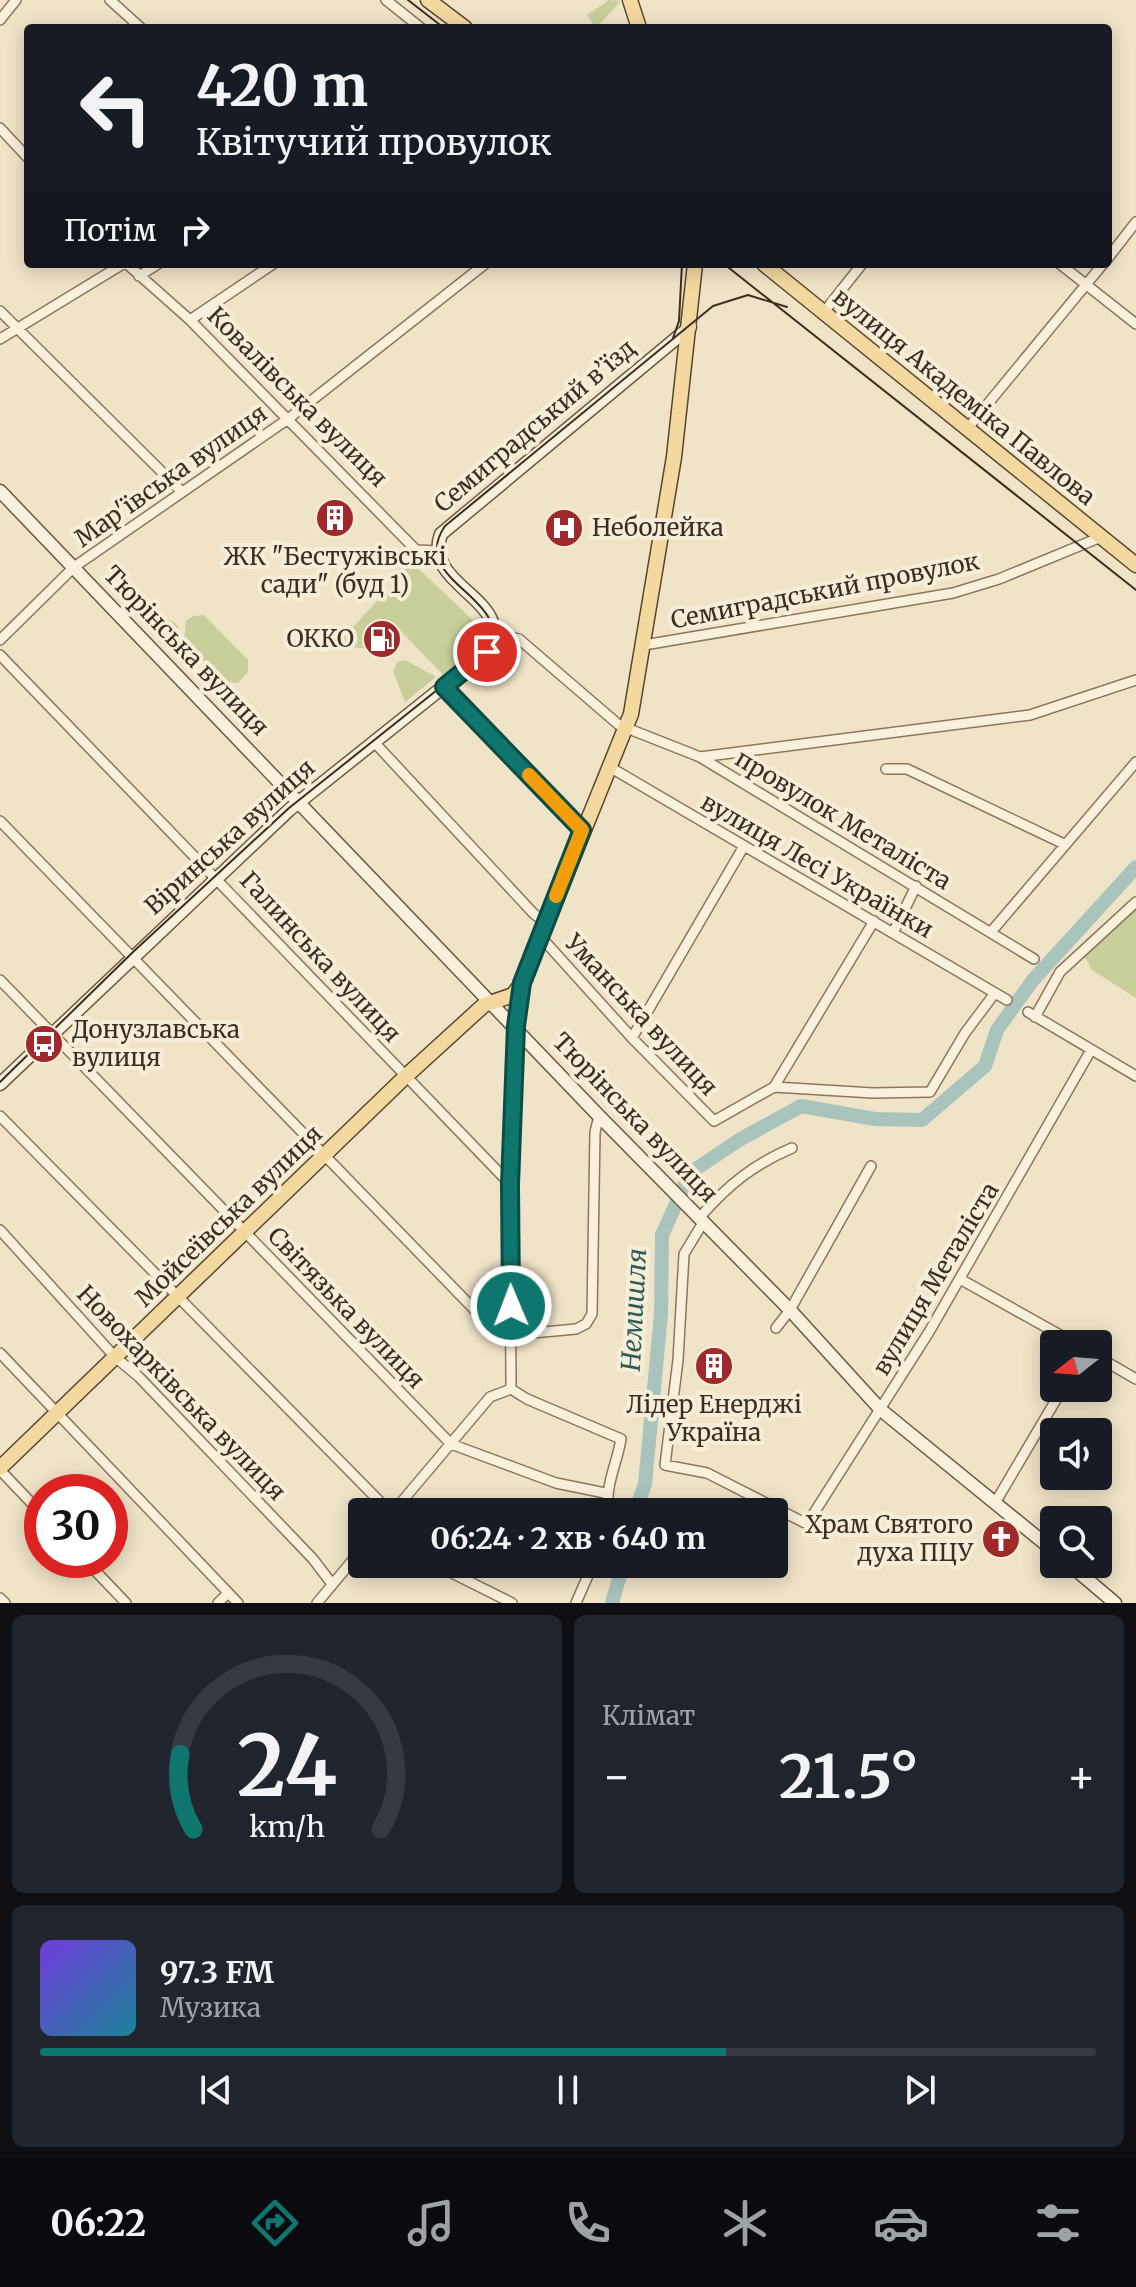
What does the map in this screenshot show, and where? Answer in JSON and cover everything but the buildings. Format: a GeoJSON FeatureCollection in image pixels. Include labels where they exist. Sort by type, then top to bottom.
{"type":"FeatureCollection","features":[{"type":"Feature","properties":{"kind":"main road"},"geometry":{"type":"LineString","coordinates":[[428,0],[460,24]]}},
{"type":"Feature","properties":{"kind":"main road"},"geometry":{"type":"LineString","coordinates":[[630,0],[638,24]]}},
{"type":"Feature","properties":{"kind":"main road"},"geometry":{"type":"LineString","coordinates":[[522,983],[625,728],[644,645],[674,457],[695,268]]}},
{"type":"Feature","properties":{"kind":"main road"},"geometry":{"type":"LineString","coordinates":[[694,286],[705,268]]}},
{"type":"Feature","properties":{"kind":"main road","name":"вулиця Академіка Павлова"},"geometry":{"type":"LineString","coordinates":[[769,268],[1136,565]]}},
{"type":"Feature","properties":{"kind":"main road","name":"Семиградський в’їзд"},"geometry":{"type":"LineString","coordinates":[[495,634],[490,613],[447,573],[438,551],[446,528],[690,327]]}},
{"type":"Feature","properties":{"kind":"main road","name":"Тюрінська вулиця"},"geometry":{"type":"LineString","coordinates":[[0,491],[599,1116],[700,1216],[881,1410],[1040,1540]]}},
{"type":"Feature","properties":{"kind":"main road","name":"Віринська вулиця"},"geometry":{"type":"LineString","coordinates":[[0,1084],[131,956],[300,801],[487,652],[495,634]]}},
{"type":"Feature","properties":{"kind":"main road","name":"Мойсеївська вулиця"},"geometry":{"type":"LineString","coordinates":[[0,1469],[175,1295],[405,1077],[484,1005],[513,995],[522,983]]}},
{"type":"Feature","properties":{"kind":"main road"},"geometry":{"type":"LineString","coordinates":[[1086,1578],[1115,1603]]}},
{"type":"Feature","properties":{"kind":"street"},"geometry":{"type":"LineString","coordinates":[[0,20],[16,0]]}},
{"type":"Feature","properties":{"kind":"street"},"geometry":{"type":"LineString","coordinates":[[110,0],[137,24]]}},
{"type":"Feature","properties":{"kind":"street"},"geometry":{"type":"LineString","coordinates":[[386,0],[416,24]]}},
{"type":"Feature","properties":{"kind":"street"},"geometry":{"type":"LineString","coordinates":[[0,128],[24,154]]}},
{"type":"Feature","properties":{"kind":"street"},"geometry":{"type":"LineString","coordinates":[[1112,253],[1136,222]]}},
{"type":"Feature","properties":{"kind":"street"},"geometry":{"type":"LineString","coordinates":[[0,339],[118,268]]}},
{"type":"Feature","properties":{"kind":"street","name":"Ковалівська вулиця"},"geometry":{"type":"LineString","coordinates":[[130,268],[190,320],[416,550],[438,551]]}},
{"type":"Feature","properties":{"kind":"street"},"geometry":{"type":"LineString","coordinates":[[139,276],[152,268]]}},
{"type":"Feature","properties":{"kind":"street"},"geometry":{"type":"LineString","coordinates":[[190,320],[267,268]]}},
{"type":"Feature","properties":{"kind":"street","name":"Мар'ївська вулиця"},"geometry":{"type":"LineString","coordinates":[[0,640],[74,567],[288,419],[480,268]]}},
{"type":"Feature","properties":{"kind":"street"},"geometry":{"type":"LineString","coordinates":[[824,312],[859,268]]}},
{"type":"Feature","properties":{"kind":"street"},"geometry":{"type":"LineString","coordinates":[[1065,268],[1136,324]]}},
{"type":"Feature","properties":{"kind":"street"},"geometry":{"type":"LineString","coordinates":[[967,429],[1100,268]]}},
{"type":"Feature","properties":{"kind":"street"},"geometry":{"type":"LineString","coordinates":[[0,311],[182,492]]}},
{"type":"Feature","properties":{"kind":"street","name":"Семиградський провулок"},"geometry":{"type":"LineString","coordinates":[[644,645],[953,593],[999,579],[1101,537]]}},
{"type":"Feature","properties":{"kind":"street"},"geometry":{"type":"LineString","coordinates":[[495,634],[519,639],[625,728]]}},
{"type":"Feature","properties":{"kind":"street","name":"Галинська вулиця"},"geometry":{"type":"LineString","coordinates":[[0,655],[510,1184]]}},
{"type":"Feature","properties":{"kind":"street"},"geometry":{"type":"LineString","coordinates":[[700,757],[1030,715],[1136,680]]}},
{"type":"Feature","properties":{"kind":"street"},"geometry":{"type":"LineString","coordinates":[[444,687],[582,830]]}},
{"type":"Feature","properties":{"kind":"street","name":"провулок Металіста"},"geometry":{"type":"LineString","coordinates":[[625,728],[700,757],[1034,959]]}},
{"type":"Feature","properties":{"kind":"street","name":"Уманська вулиця"},"geometry":{"type":"LineString","coordinates":[[374,742],[534,914],[632,1038],[714,1121],[774,1087]]}},
{"type":"Feature","properties":{"kind":"street"},"geometry":{"type":"LineString","coordinates":[[991,932],[1136,762]]}},
{"type":"Feature","properties":{"kind":"street","name":"вулиця Лесі Українки"},"geometry":{"type":"LineString","coordinates":[[608,766],[1007,1000]]}},
{"type":"Feature","properties":{"kind":"street"},"geometry":{"type":"LineString","coordinates":[[886,769],[907,769],[1064,844]]}},
{"type":"Feature","properties":{"kind":"street"},"geometry":{"type":"LineString","coordinates":[[0,821],[495,1333],[511,1337],[576,1329],[586,1324],[592,1314],[595,1132],[599,1116]]}},
{"type":"Feature","properties":{"kind":"street"},"geometry":{"type":"LineString","coordinates":[[632,1038],[744,846]]}},
{"type":"Feature","properties":{"kind":"street"},"geometry":{"type":"LineString","coordinates":[[893,933],[916,886]]}},
{"type":"Feature","properties":{"kind":"street"},"geometry":{"type":"LineString","coordinates":[[1136,902],[1060,972],[1032,1014],[1136,1076]]}},
{"type":"Feature","properties":{"kind":"street"},"geometry":{"type":"LineString","coordinates":[[874,921],[774,1087],[930,1092],[965,1033],[995,993]]}},
{"type":"Feature","properties":{"kind":"street","name":"Світязька вулиця"},"geometry":{"type":"LineString","coordinates":[[0,980],[451,1444],[556,1483],[605,1493]]}},
{"type":"Feature","properties":{"kind":"street"},"geometry":{"type":"LineString","coordinates":[[511,1389],[510,1184],[516,1026],[522,983]]}},
{"type":"Feature","properties":{"kind":"street","name":"вулиця Металіста"},"geometry":{"type":"LineString","coordinates":[[700,1216],[684,1254],[678,1360],[665,1465],[707,1473],[807,1524],[960,1279],[1091,1050]]}},
{"type":"Feature","properties":{"kind":"street"},"geometry":{"type":"LineString","coordinates":[[0,1116],[377,1498]]}},
{"type":"Feature","properties":{"kind":"street"},"geometry":{"type":"LineString","coordinates":[[700,1216],[724,1189],[759,1162],[792,1148]]}},
{"type":"Feature","properties":{"kind":"street"},"geometry":{"type":"LineString","coordinates":[[776,1328],[790,1310],[871,1166]]}},
{"type":"Feature","properties":{"kind":"street","name":"Новохарківська вулиця"},"geometry":{"type":"LineString","coordinates":[[0,1230],[115,1357],[139,1377],[270,1513],[332,1584]]}},
{"type":"Feature","properties":{"kind":"street"},"geometry":{"type":"LineString","coordinates":[[960,1279],[1051,1330]]}},
{"type":"Feature","properties":{"kind":"street"},"geometry":{"type":"LineString","coordinates":[[0,1353],[238,1603]]}},
{"type":"Feature","properties":{"kind":"street"},"geometry":{"type":"LineString","coordinates":[[1112,1365],[1136,1379]]}},
{"type":"Feature","properties":{"kind":"street"},"geometry":{"type":"LineString","coordinates":[[403,1498],[490,1397],[511,1389]]}},
{"type":"Feature","properties":{"kind":"street"},"geometry":{"type":"LineString","coordinates":[[511,1389],[527,1399],[621,1439],[617,1465],[605,1493],[606,1498]]}},
{"type":"Feature","properties":{"kind":"street"},"geometry":{"type":"LineString","coordinates":[[995,1503],[1055,1402]]}},
{"type":"Feature","properties":{"kind":"street"},"geometry":{"type":"LineString","coordinates":[[0,1469],[24,1495]]}},
{"type":"Feature","properties":{"kind":"street"},"geometry":{"type":"LineString","coordinates":[[317,1603],[348,1565]]}},
{"type":"Feature","properties":{"kind":"street"},"geometry":{"type":"LineString","coordinates":[[102,1578],[126,1603]]}},
{"type":"Feature","properties":{"kind":"street"},"geometry":{"type":"LineString","coordinates":[[462,1578],[512,1603]]}},
{"type":"Feature","properties":{"kind":"street"},"geometry":{"type":"LineString","coordinates":[[576,1603],[587,1578]]}},
{"type":"Feature","properties":{"kind":"street"},"geometry":{"type":"LineString","coordinates":[[218,1603],[228,1593]]}},
{"type":"Feature","properties":{"kind":"street"},"geometry":{"type":"LineString","coordinates":[[0,1598],[5,1603]]}},
{"type":"Feature","properties":{"kind":"green space"},"geometry":{"type":"Polygon","coordinates":[[[609,0],[621,1],[600,24],[593,24],[587,15],[609,0]]]}},
{"type":"Feature","properties":{"kind":"green space"},"geometry":{"type":"Polygon","coordinates":[[[402,553],[476,623],[478,649],[447,679],[395,625],[384,628],[373,638],[377,650],[370,653],[363,648],[339,647],[339,642],[403,573],[393,561],[402,553]]]}},
{"type":"Feature","properties":{"kind":"green space"},"geometry":{"type":"Polygon","coordinates":[[[204,615],[248,660],[248,672],[238,683],[221,681],[184,640],[186,621],[193,616],[204,615]]]}},
{"type":"Feature","properties":{"kind":"green space"},"geometry":{"type":"Polygon","coordinates":[[[167,620],[175,624],[179,632],[175,640],[167,644],[159,640],[155,632],[159,624],[167,620]]]}},
{"type":"Feature","properties":{"kind":"green space"},"geometry":{"type":"Polygon","coordinates":[[[405,660],[436,677],[405,702],[393,671],[397,662],[405,660]]]}},
{"type":"Feature","properties":{"kind":"green space"},"geometry":{"type":"Polygon","coordinates":[[[1136,902],[1136,998],[1092,970],[1082,952],[1136,902]]]}},
{"type":"Feature","properties":{"kind":"waterway","name":"Немишля"},"geometry":{"type":"LineString","coordinates":[[640,1498],[645,1484],[661,1314],[662,1235],[690,1173],[739,1140],[801,1106],[875,1119],[922,1120],[985,1066],[997,1030],[1033,980],[1136,867]]}},
{"type":"Feature","properties":{"kind":"waterway","name":"Немишля"},"geometry":{"type":"LineString","coordinates":[[612,1603],[619,1578]]}},
{"type":"Feature","properties":{"kind":"tram line"},"geometry":{"type":"LineString","coordinates":[[408,0],[439,24]]}},
{"type":"Feature","properties":{"kind":"tram line"},"geometry":{"type":"LineString","coordinates":[[673,338],[679,321],[682,268]]}},
{"type":"Feature","properties":{"kind":"tram line"},"geometry":{"type":"LineString","coordinates":[[729,268],[1136,590]]}},
{"type":"Feature","properties":{"kind":"tram line"},"geometry":{"type":"LineString","coordinates":[[0,1082],[133,952],[289,808],[486,651],[492,633],[488,617],[440,562],[437,545],[445,526],[713,306],[748,295],[787,307]]}},
{"type":"Feature","properties":{"kind":"slow traffic"},"geometry":{"type":"LineString","coordinates":[[529,775],[582,830],[556,896]]}},
{"type":"Feature","properties":{"kind":"place","name":"ЖК \"Бестужівські сади\" (буд 1)"},"geometry":{"type":"Point","coordinates":[335,518]}},
{"type":"Feature","properties":{"kind":"place","name":"Неболейка"},"geometry":{"type":"Point","coordinates":[564,528]}},
{"type":"Feature","properties":{"kind":"place","name":"ОККО"},"geometry":{"type":"Point","coordinates":[382,639]}},
{"type":"Feature","properties":{"kind":"place","name":"Донузлавська вулиця"},"geometry":{"type":"Point","coordinates":[44,1044]}},
{"type":"Feature","properties":{"kind":"place","name":"Лідер Енерджі Україна"},"geometry":{"type":"Point","coordinates":[714,1366]}},
{"type":"Feature","properties":{"kind":"place","name":"Храм Святого духа ПЦУ"},"geometry":{"type":"Point","coordinates":[1001,1539]}},
{"type":"Feature","properties":{"kind":"route"},"geometry":{"type":"LineString","coordinates":[[487,652],[444,687],[582,830],[522,983],[516,1026],[510,1184],[511,1306]]}}]}
